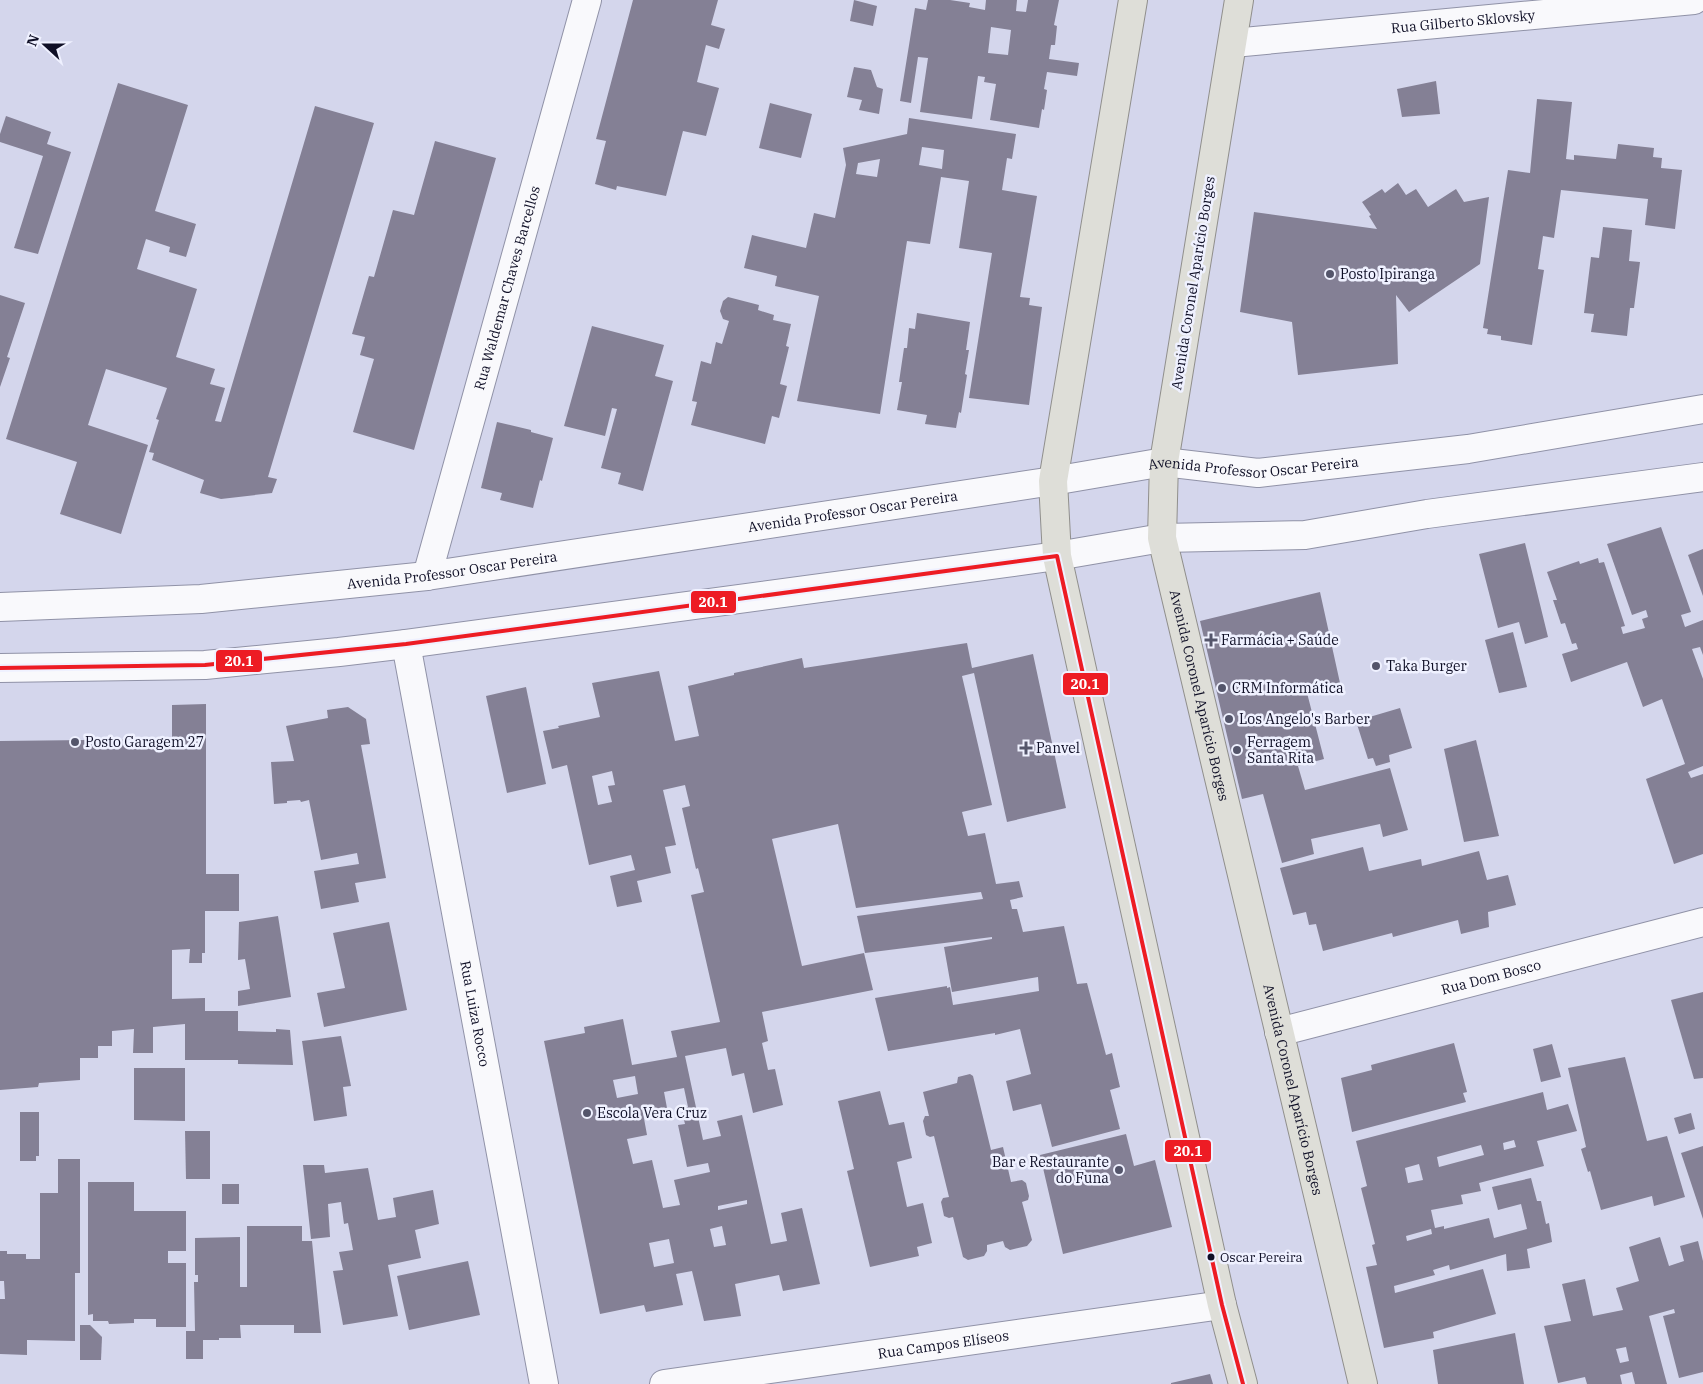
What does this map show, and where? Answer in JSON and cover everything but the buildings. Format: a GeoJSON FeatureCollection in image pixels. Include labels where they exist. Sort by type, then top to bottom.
{"type":"FeatureCollection","features":[{"type":"Feature","properties":{"kind":"main road","name":"Rua Waldemar Chaves Barcellos"},"geometry":{"type":"LineString","coordinates":[[428,576],[587,0]]}},
{"type":"Feature","properties":{"kind":"main road"},"geometry":{"type":"LineString","coordinates":[[1133,0],[1053,481],[1057,556],[1222,1305],[1243,1384]]}},
{"type":"Feature","properties":{"kind":"main road","name":"Avenida Coronel Aparício Borges"},"geometry":{"type":"LineString","coordinates":[[1240,0],[1164,462],[1162,538],[1362,1384]]}},
{"type":"Feature","properties":{"kind":"main road","name":"Rua Gilberto Sklovsky"},"geometry":{"type":"LineString","coordinates":[[1233,43],[1694,0]]}},
{"type":"Feature","properties":{"kind":"main road","name":"Avenida Professor Oscar Pereira"},"geometry":{"type":"LineString","coordinates":[[0,607],[201,599],[428,576],[1053,481],[1164,462],[1258,473],[1468,449],[1703,409]]}},
{"type":"Feature","properties":{"kind":"main road"},"geometry":{"type":"LineString","coordinates":[[0,668],[205,665],[406,644],[1057,556],[1162,538],[1305,535],[1427,514],[1703,477]]}},
{"type":"Feature","properties":{"kind":"main road","name":"Rua Luiza Rocco"},"geometry":{"type":"LineString","coordinates":[[406,644],[544,1384]]}},
{"type":"Feature","properties":{"kind":"main road","name":"Rua Dom Bosco"},"geometry":{"type":"LineString","coordinates":[[1279,1032],[1703,922]]}},
{"type":"Feature","properties":{"kind":"main road","name":"Rua Campos Elíseos"},"geometry":{"type":"LineString","coordinates":[[664,1384],[1222,1305]]}},
{"type":"Feature","properties":{"kind":"transit line","name":"20.1"},"geometry":{"type":"LineString","coordinates":[[0,668],[205,665],[406,644],[1057,556],[1222,1305],[1243,1384]]}},
{"type":"Feature","properties":{"kind":"place","name":"Posto Ipiranga"},"geometry":{"type":"Point","coordinates":[1330,274]}},
{"type":"Feature","properties":{"kind":"place","name":"Farmácia + Saúde"},"geometry":{"type":"Point","coordinates":[1211,640]}},
{"type":"Feature","properties":{"kind":"place","name":"Taka Burger"},"geometry":{"type":"Point","coordinates":[1376,666]}},
{"type":"Feature","properties":{"kind":"place","name":"CRM Informática"},"geometry":{"type":"Point","coordinates":[1222,688]}},
{"type":"Feature","properties":{"kind":"place","name":"Los Angelo's Barber"},"geometry":{"type":"Point","coordinates":[1229,719]}},
{"type":"Feature","properties":{"kind":"place","name":"Posto Garagem 27"},"geometry":{"type":"Point","coordinates":[75,742]}},
{"type":"Feature","properties":{"kind":"place","name":"Panvel"},"geometry":{"type":"Point","coordinates":[1026,748]}},
{"type":"Feature","properties":{"kind":"place","name":"Ferragem Santa Rita"},"geometry":{"type":"Point","coordinates":[1237,750]}},
{"type":"Feature","properties":{"kind":"place","name":"Escola Vera Cruz"},"geometry":{"type":"Point","coordinates":[587,1113]}},
{"type":"Feature","properties":{"kind":"place","name":"Bar e Restaurante do Funa"},"geometry":{"type":"Point","coordinates":[1119,1170]}},
{"type":"Feature","properties":{"kind":"place","name":"Oscar Pereira"},"geometry":{"type":"Point","coordinates":[1211,1257]}}]}
